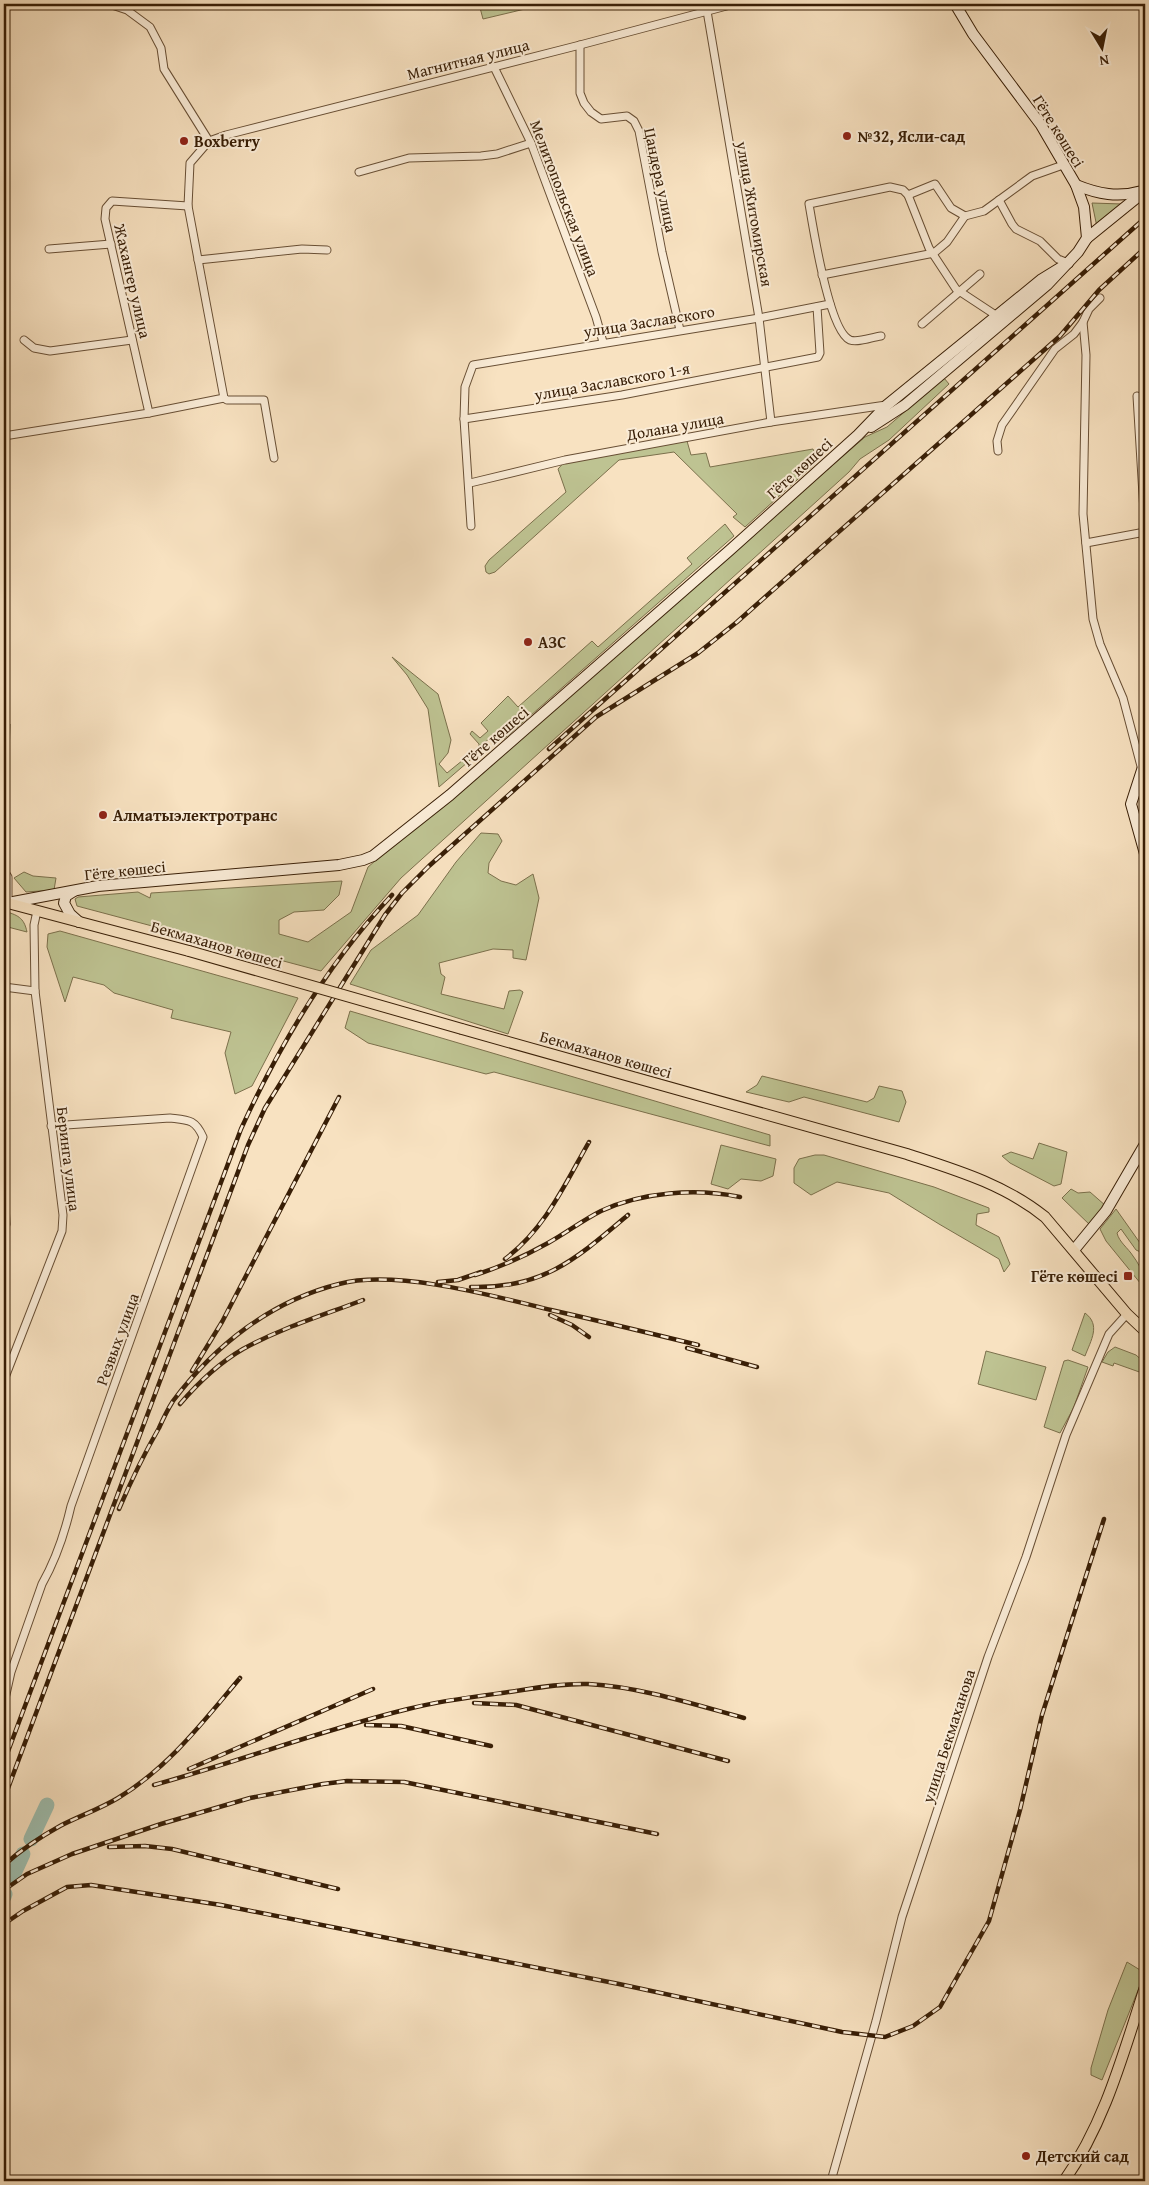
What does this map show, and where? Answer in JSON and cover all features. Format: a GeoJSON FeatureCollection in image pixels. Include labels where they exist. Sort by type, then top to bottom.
{"type":"FeatureCollection","features":[{"type":"Feature","properties":{"kind":"main road","name":"Гёте көшесі"},"geometry":{"type":"LineString","coordinates":[[858,435],[905,405],[1047,285],[1068,263],[1087,238],[1084,207],[1076,185],[1041,125],[955,4]]}},
{"type":"Feature","properties":{"kind":"main road","name":"Гёте көшесі"},"geometry":{"type":"LineString","coordinates":[[963,4],[967,23]]}},
{"type":"Feature","properties":{"kind":"main road"},"geometry":{"type":"LineString","coordinates":[[1076,185],[1094,193],[1115,196],[1145,191]]}},
{"type":"Feature","properties":{"kind":"main road"},"geometry":{"type":"LineString","coordinates":[[1087,238],[1145,191]]}},
{"type":"Feature","properties":{"kind":"main road","name":"Гёте көшесі"},"geometry":{"type":"LineString","coordinates":[[6,902],[98,886],[339,865],[373,856],[458,789],[858,435],[887,405],[1042,279],[1068,263]]}},
{"type":"Feature","properties":{"kind":"main road"},"geometry":{"type":"LineString","coordinates":[[1143,768],[1131,804],[1145,854]]}},
{"type":"Feature","properties":{"kind":"main road"},"geometry":{"type":"LineString","coordinates":[[75,890],[66,896],[64,903],[70,914],[79,922]]}},
{"type":"Feature","properties":{"kind":"main road","name":"Бекмаханов көшесі"},"geometry":{"type":"LineString","coordinates":[[6,902],[189,951],[907,1154],[977,1177],[1029,1204],[1045,1217],[1127,1314],[1145,1331]]}},
{"type":"Feature","properties":{"kind":"main road"},"geometry":{"type":"LineString","coordinates":[[1074,1250],[1106,1211],[1145,1144]]}},
{"type":"Feature","properties":{"kind":"main road"},"geometry":{"type":"LineString","coordinates":[[1064,2181],[1076,2164],[1097,2126],[1145,1987]]}},
{"type":"Feature","properties":{"kind":"street"},"geometry":{"type":"LineString","coordinates":[[109,4],[127,10],[150,27],[161,48],[164,69],[209,141],[190,163],[188,206],[224,398]]}},
{"type":"Feature","properties":{"kind":"street","name":"Магнитная улица"},"geometry":{"type":"LineString","coordinates":[[209,141],[226,135],[734,4]]}},
{"type":"Feature","properties":{"kind":"street","name":"улица Житомирская"},"geometry":{"type":"LineString","coordinates":[[707,11],[759,318],[771,422]]}},
{"type":"Feature","properties":{"kind":"street","name":"Цандера улица"},"geometry":{"type":"LineString","coordinates":[[580,45],[580,93],[588,109],[604,119],[627,116],[634,121],[639,131],[662,252],[680,330]]}},
{"type":"Feature","properties":{"kind":"street","name":"Мелитопольская улица"},"geometry":{"type":"LineString","coordinates":[[494,67],[531,142],[596,317],[603,342]]}},
{"type":"Feature","properties":{"kind":"street"},"geometry":{"type":"LineString","coordinates":[[359,172],[409,158],[497,154],[531,142]]}},
{"type":"Feature","properties":{"kind":"street"},"geometry":{"type":"LineString","coordinates":[[822,275],[934,253],[947,242],[965,216],[984,211],[1032,176],[1063,165]]}},
{"type":"Feature","properties":{"kind":"street"},"geometry":{"type":"LineString","coordinates":[[908,195],[935,184],[951,208],[965,216]]}},
{"type":"Feature","properties":{"kind":"street"},"geometry":{"type":"LineString","coordinates":[[880,336],[850,340],[844,335],[830,304],[822,275],[809,204],[890,187],[904,190],[908,195],[929,248],[956,289],[997,316]]}},
{"type":"Feature","properties":{"kind":"street"},"geometry":{"type":"LineString","coordinates":[[999,200],[1016,228],[1040,242],[1058,259],[1068,263]]}},
{"type":"Feature","properties":{"kind":"street","name":"Жахангер улица"},"geometry":{"type":"LineString","coordinates":[[149,413],[105,219],[106,208],[112,201],[188,206]]}},
{"type":"Feature","properties":{"kind":"street"},"geometry":{"type":"LineString","coordinates":[[49,249],[111,244]]}},
{"type":"Feature","properties":{"kind":"street"},"geometry":{"type":"LineString","coordinates":[[198,260],[302,249],[326,250]]}},
{"type":"Feature","properties":{"kind":"street"},"geometry":{"type":"LineString","coordinates":[[922,324],[980,274]]}},
{"type":"Feature","properties":{"kind":"street"},"geometry":{"type":"LineString","coordinates":[[998,451],[997,441],[1002,425],[1055,349],[1074,334],[1089,310],[1100,298]]}},
{"type":"Feature","properties":{"kind":"street","name":"улица Заславского"},"geometry":{"type":"LineString","coordinates":[[464,419],[465,388],[473,365],[603,342],[759,318],[830,304]]}},
{"type":"Feature","properties":{"kind":"street","name":"улица Заславского 1-я"},"geometry":{"type":"LineString","coordinates":[[464,419],[622,395],[819,356],[817,307]]}},
{"type":"Feature","properties":{"kind":"street"},"geometry":{"type":"LineString","coordinates":[[1083,322],[1086,355],[1083,514],[1093,619],[1100,644],[1123,698],[1143,768]]}},
{"type":"Feature","properties":{"kind":"street"},"geometry":{"type":"LineString","coordinates":[[24,340],[34,348],[50,351],[132,340]]}},
{"type":"Feature","properties":{"kind":"street"},"geometry":{"type":"LineString","coordinates":[[1137,396],[1142,425],[1145,528]]}},
{"type":"Feature","properties":{"kind":"street"},"geometry":{"type":"LineString","coordinates":[[4,436],[149,413],[224,398],[227,400],[264,400],[274,458]]}},
{"type":"Feature","properties":{"kind":"street","name":"Долана улица"},"geometry":{"type":"LineString","coordinates":[[470,483],[565,460],[771,422],[887,405]]}},
{"type":"Feature","properties":{"kind":"street"},"geometry":{"type":"LineString","coordinates":[[464,419],[465,455],[470,483],[471,526]]}},
{"type":"Feature","properties":{"kind":"street"},"geometry":{"type":"LineString","coordinates":[[1086,543],[1145,532]]}},
{"type":"Feature","properties":{"kind":"street"},"geometry":{"type":"LineString","coordinates":[[4,871],[8,877],[6,902]]}},
{"type":"Feature","properties":{"kind":"street","name":"Беринга улица"},"geometry":{"type":"LineString","coordinates":[[4,1380],[62,1231],[63,1215],[36,991],[34,925],[37,911]]}},
{"type":"Feature","properties":{"kind":"street"},"geometry":{"type":"LineString","coordinates":[[4,987],[36,991]]}},
{"type":"Feature","properties":{"kind":"street","name":"Резвых улица"},"geometry":{"type":"LineString","coordinates":[[4,1703],[7,1670],[48,1572],[68,1518],[203,1137],[198,1126],[190,1120],[170,1118],[51,1126]]}},
{"type":"Feature","properties":{"kind":"street"},"geometry":{"type":"LineString","coordinates":[[4,1183],[6,1224],[4,1233]]}},
{"type":"Feature","properties":{"kind":"street","name":"улица Бекмаханова"},"geometry":{"type":"LineString","coordinates":[[831,2181],[876,2021],[902,1917],[988,1657],[1026,1557],[1066,1436],[1109,1334],[1127,1314]]}},
{"type":"Feature","properties":{"kind":"green space"},"geometry":{"type":"Polygon","coordinates":[[[479,4],[546,4],[483,19],[479,4]]]}},
{"type":"Feature","properties":{"kind":"green space"},"geometry":{"type":"Polygon","coordinates":[[[1092,203],[1122,204],[1097,227],[1092,203]]]}},
{"type":"Feature","properties":{"kind":"green space"},"geometry":{"type":"Polygon","coordinates":[[[944,378],[949,384],[889,440],[860,459],[849,472],[401,878],[321,971],[77,906],[75,899],[78,897],[138,892],[150,898],[151,893],[342,881],[339,895],[324,910],[294,912],[279,920],[279,934],[308,942],[351,912],[368,867],[529,730],[865,437],[887,427],[944,378]]]}},
{"type":"Feature","properties":{"kind":"green space"},"geometry":{"type":"Polygon","coordinates":[[[674,437],[687,441],[691,455],[706,453],[710,467],[813,449],[818,461],[745,527],[733,517],[737,514],[674,452],[619,460],[495,572],[489,574],[486,572],[485,566],[489,560],[566,492],[558,469],[569,457],[674,437]]]}},
{"type":"Feature","properties":{"kind":"green space"},"geometry":{"type":"Polygon","coordinates":[[[725,524],[734,536],[504,739],[497,732],[483,744],[483,749],[439,787],[428,709],[407,675],[392,657],[438,694],[451,740],[448,753],[439,764],[447,773],[479,747],[479,744],[470,734],[472,731],[480,738],[488,731],[481,723],[508,696],[518,707],[592,641],[598,647],[692,564],[687,558],[725,524]]]}},
{"type":"Feature","properties":{"kind":"green space"},"geometry":{"type":"Polygon","coordinates":[[[4,722],[10,724],[6,850],[4,850],[4,722]]]}},
{"type":"Feature","properties":{"kind":"green space"},"geometry":{"type":"Polygon","coordinates":[[[481,833],[498,834],[502,841],[489,863],[488,873],[501,881],[516,885],[533,874],[539,898],[526,960],[513,958],[513,950],[493,949],[439,963],[441,974],[445,977],[441,994],[504,1009],[509,991],[520,990],[523,992],[508,1034],[350,984],[371,950],[418,915],[456,862],[481,833]]]}},
{"type":"Feature","properties":{"kind":"green space"},"geometry":{"type":"Polygon","coordinates":[[[24,872],[33,876],[56,878],[54,890],[26,892],[14,878],[24,872]]]}},
{"type":"Feature","properties":{"kind":"green space"},"geometry":{"type":"Polygon","coordinates":[[[4,911],[19,917],[24,923],[27,932],[4,926],[4,911]]]}},
{"type":"Feature","properties":{"kind":"green space"},"geometry":{"type":"Polygon","coordinates":[[[60,931],[298,998],[252,1086],[235,1094],[225,1053],[231,1032],[171,1018],[173,1010],[114,993],[104,985],[73,977],[65,1002],[47,947],[48,934],[60,931]]]}},
{"type":"Feature","properties":{"kind":"green space"},"geometry":{"type":"Polygon","coordinates":[[[350,1011],[770,1135],[770,1146],[494,1072],[486,1074],[368,1043],[345,1028],[350,1011]]]}},
{"type":"Feature","properties":{"kind":"green space"},"geometry":{"type":"Polygon","coordinates":[[[762,1076],[867,1102],[874,1098],[879,1086],[902,1091],[906,1102],[899,1122],[804,1097],[789,1102],[746,1092],[757,1085],[762,1076]]]}},
{"type":"Feature","properties":{"kind":"green space"},"geometry":{"type":"Polygon","coordinates":[[[1039,1143],[1067,1152],[1061,1184],[1054,1186],[1010,1163],[1002,1156],[1011,1152],[1033,1159],[1039,1143]]]}},
{"type":"Feature","properties":{"kind":"green space"},"geometry":{"type":"Polygon","coordinates":[[[721,1145],[776,1159],[773,1176],[761,1181],[741,1179],[728,1189],[711,1184],[721,1145]]]}},
{"type":"Feature","properties":{"kind":"green space"},"geometry":{"type":"Polygon","coordinates":[[[824,1155],[934,1187],[989,1208],[989,1212],[977,1214],[976,1225],[999,1237],[1010,1264],[1004,1272],[999,1259],[889,1193],[837,1182],[811,1195],[794,1183],[794,1168],[799,1159],[824,1155]]]}},
{"type":"Feature","properties":{"kind":"green space"},"geometry":{"type":"Polygon","coordinates":[[[1071,1189],[1078,1193],[1090,1192],[1106,1206],[1091,1226],[1062,1198],[1071,1189]]]}},
{"type":"Feature","properties":{"kind":"green space"},"geometry":{"type":"Polygon","coordinates":[[[1116,1209],[1145,1250],[1145,1254],[1136,1250],[1121,1229],[1117,1233],[1141,1270],[1144,1280],[1145,1297],[1141,1290],[1141,1284],[1106,1241],[1100,1229],[1116,1209]]]}},
{"type":"Feature","properties":{"kind":"green space"},"geometry":{"type":"Polygon","coordinates":[[[1085,1313],[1093,1323],[1094,1328],[1085,1356],[1072,1350],[1085,1313]]]}},
{"type":"Feature","properties":{"kind":"green space"},"geometry":{"type":"Polygon","coordinates":[[[1115,1347],[1136,1355],[1145,1363],[1145,1374],[1114,1363],[1113,1366],[1102,1362],[1108,1352],[1115,1347]]]}},
{"type":"Feature","properties":{"kind":"green space"},"geometry":{"type":"Polygon","coordinates":[[[986,1351],[1046,1367],[1036,1400],[978,1384],[986,1351]]]}},
{"type":"Feature","properties":{"kind":"green space"},"geometry":{"type":"Polygon","coordinates":[[[1068,1360],[1088,1367],[1074,1407],[1060,1433],[1044,1427],[1064,1361],[1068,1360]]]}},
{"type":"Feature","properties":{"kind":"green space"},"geometry":{"type":"Polygon","coordinates":[[[1127,1962],[1145,1973],[1102,2080],[1091,2075],[1091,2068],[1108,2010],[1127,1962]]]}},
{"type":"Feature","properties":{"kind":"waterway"},"geometry":{"type":"LineString","coordinates":[[31,1839],[47,1805]]}},
{"type":"Feature","properties":{"kind":"waterway"},"geometry":{"type":"LineString","coordinates":[[12,1878],[23,1854]]}},
{"type":"Feature","properties":{"kind":"railway"},"geometry":{"type":"LineString","coordinates":[[549,749],[1145,218]]}},
{"type":"Feature","properties":{"kind":"railway"},"geometry":{"type":"LineString","coordinates":[[4,1799],[248,1145],[265,1108],[385,915],[402,893],[429,866],[596,717],[698,653],[737,622],[1060,336],[1099,290],[1145,248]]}},
{"type":"Feature","properties":{"kind":"railway"},"geometry":{"type":"LineString","coordinates":[[4,1762],[241,1129],[272,1066],[307,1006],[346,949],[392,895]]}},
{"type":"Feature","properties":{"kind":"railway"},"geometry":{"type":"LineString","coordinates":[[192,1371],[222,1322],[339,1097]]}},
{"type":"Feature","properties":{"kind":"railway"},"geometry":{"type":"LineString","coordinates":[[505,1259],[532,1234],[543,1220],[589,1142]]}},
{"type":"Feature","properties":{"kind":"railway"},"geometry":{"type":"LineString","coordinates":[[475,1275],[503,1265],[530,1252],[588,1218],[617,1205],[651,1196],[687,1192],[740,1197]]}},
{"type":"Feature","properties":{"kind":"railway"},"geometry":{"type":"LineString","coordinates":[[471,1287],[519,1283],[539,1277],[574,1258],[628,1215]]}},
{"type":"Feature","properties":{"kind":"railway"},"geometry":{"type":"LineString","coordinates":[[438,1282],[458,1280],[481,1272]]}},
{"type":"Feature","properties":{"kind":"railway"},"geometry":{"type":"LineString","coordinates":[[119,1509],[171,1404],[207,1361],[246,1328],[268,1314],[290,1302],[339,1284],[362,1280],[388,1280],[445,1286],[698,1345]]}},
{"type":"Feature","properties":{"kind":"railway"},"geometry":{"type":"LineString","coordinates":[[180,1404],[209,1374],[257,1341],[363,1300]]}},
{"type":"Feature","properties":{"kind":"railway"},"geometry":{"type":"LineString","coordinates":[[550,1315],[572,1325],[589,1337]]}},
{"type":"Feature","properties":{"kind":"railway"},"geometry":{"type":"LineString","coordinates":[[687,1348],[757,1367]]}},
{"type":"Feature","properties":{"kind":"railway"},"geometry":{"type":"LineString","coordinates":[[4,1924],[23,1911],[67,1887],[91,1885],[221,1905],[619,1984],[842,2032],[885,2037],[913,2026],[940,2007],[989,1921],[1020,1810],[1042,1715],[1104,1519]]}},
{"type":"Feature","properties":{"kind":"railway"},"geometry":{"type":"LineString","coordinates":[[4,1865],[45,1835],[67,1822],[111,1802],[153,1773],[184,1743],[240,1678]]}},
{"type":"Feature","properties":{"kind":"railway"},"geometry":{"type":"LineString","coordinates":[[154,1785],[344,1726],[408,1709],[556,1685],[588,1684],[628,1689],[667,1697],[744,1718]]}},
{"type":"Feature","properties":{"kind":"railway"},"geometry":{"type":"LineString","coordinates":[[189,1769],[373,1689]]}},
{"type":"Feature","properties":{"kind":"railway"},"geometry":{"type":"LineString","coordinates":[[474,1703],[516,1705],[728,1761]]}},
{"type":"Feature","properties":{"kind":"railway"},"geometry":{"type":"LineString","coordinates":[[366,1725],[401,1726],[491,1746]]}},
{"type":"Feature","properties":{"kind":"railway"},"geometry":{"type":"LineString","coordinates":[[4,1890],[27,1874],[72,1854],[161,1824],[250,1798],[347,1781],[404,1782],[657,1834]]}},
{"type":"Feature","properties":{"kind":"railway"},"geometry":{"type":"LineString","coordinates":[[109,1847],[145,1846],[172,1849],[338,1889]]}},
{"type":"Feature","properties":{"kind":"place","name":"№32, Ясли-сад"},"geometry":{"type":"Point","coordinates":[847,136]}},
{"type":"Feature","properties":{"kind":"place","name":"Boxberry"},"geometry":{"type":"Point","coordinates":[184,141]}},
{"type":"Feature","properties":{"kind":"place","name":"АЗС"},"geometry":{"type":"Point","coordinates":[528,642]}},
{"type":"Feature","properties":{"kind":"place","name":"Алматыэлектротранс"},"geometry":{"type":"Point","coordinates":[103,815]}},
{"type":"Feature","properties":{"kind":"place","name":"Гёте көшесі"},"geometry":{"type":"Point","coordinates":[1128,1276]}},
{"type":"Feature","properties":{"kind":"place","name":"Детский сад"},"geometry":{"type":"Point","coordinates":[1026,2156]}}]}
